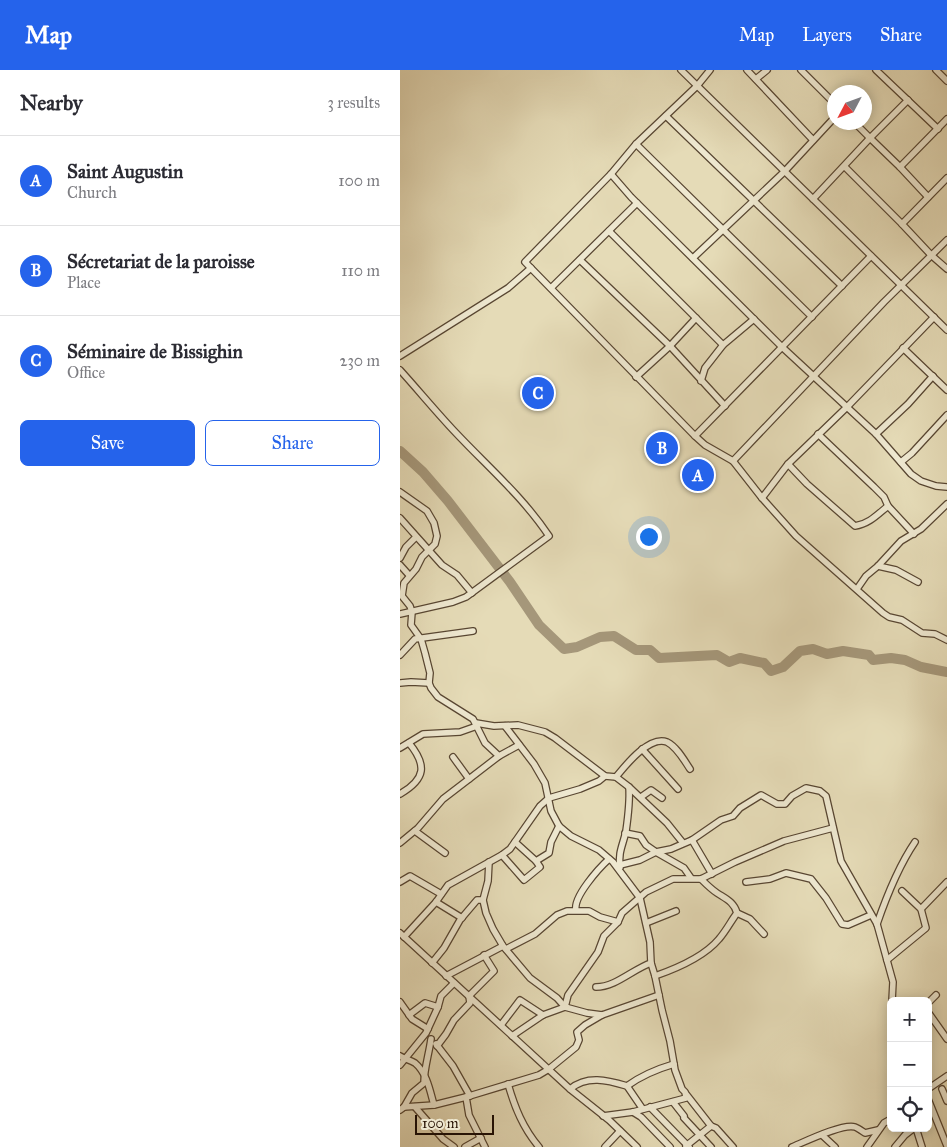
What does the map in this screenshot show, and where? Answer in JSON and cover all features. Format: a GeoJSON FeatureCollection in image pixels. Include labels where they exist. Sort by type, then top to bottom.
{"type":"FeatureCollection","features":[{"type":"Feature","properties":{"kind":"street"},"geometry":{"type":"LineString","coordinates":[[681,70],[947,330]]}},
{"type":"Feature","properties":{"kind":"street"},"geometry":{"type":"LineString","coordinates":[[710,70],[697,86],[636,144],[611,174],[525,262],[695,436],[705,445],[733,461],[762,498],[796,536],[888,617],[902,620],[922,633],[935,634],[947,640]]}},
{"type":"Feature","properties":{"kind":"street"},"geometry":{"type":"LineString","coordinates":[[746,70],[813,140]]}},
{"type":"Feature","properties":{"kind":"street"},"geometry":{"type":"LineString","coordinates":[[756,79],[767,70]]}},
{"type":"Feature","properties":{"kind":"street"},"geometry":{"type":"LineString","coordinates":[[801,70],[827,96]]}},
{"type":"Feature","properties":{"kind":"street"},"geometry":{"type":"LineString","coordinates":[[876,70],[938,129]]}},
{"type":"Feature","properties":{"kind":"street"},"geometry":{"type":"LineString","coordinates":[[936,70],[947,80]]}},
{"type":"Feature","properties":{"kind":"street"},"geometry":{"type":"LineString","coordinates":[[813,199],[908,100]]}},
{"type":"Feature","properties":{"kind":"street"},"geometry":{"type":"LineString","coordinates":[[666,116],[842,286]]}},
{"type":"Feature","properties":{"kind":"street"},"geometry":{"type":"LineString","coordinates":[[900,167],[947,120]]}},
{"type":"Feature","properties":{"kind":"street"},"geometry":{"type":"LineString","coordinates":[[693,258],[784,172],[827,125]]}},
{"type":"Feature","properties":{"kind":"street"},"geometry":{"type":"LineString","coordinates":[[862,130],[928,196]]}},
{"type":"Feature","properties":{"kind":"street"},"geometry":{"type":"LineString","coordinates":[[636,144],[812,317]]}},
{"type":"Feature","properties":{"kind":"street"},"geometry":{"type":"LineString","coordinates":[[845,167],[931,256],[947,269]]}},
{"type":"Feature","properties":{"kind":"street"},"geometry":{"type":"LineString","coordinates":[[611,174],[637,203],[782,347],[876,434],[911,474],[922,481],[947,488]]}},
{"type":"Feature","properties":{"kind":"street"},"geometry":{"type":"LineString","coordinates":[[902,224],[947,178]]}},
{"type":"Feature","properties":{"kind":"street"},"geometry":{"type":"LineString","coordinates":[[551,288],[637,203]]}},
{"type":"Feature","properties":{"kind":"street"},"geometry":{"type":"LineString","coordinates":[[609,231],[723,345]]}},
{"type":"Feature","properties":{"kind":"street"},"geometry":{"type":"LineString","coordinates":[[733,461],[947,240]]}},
{"type":"Feature","properties":{"kind":"street"},"geometry":{"type":"LineString","coordinates":[[695,436],[871,256]]}},
{"type":"Feature","properties":{"kind":"street"},"geometry":{"type":"LineString","coordinates":[[580,260],[670,346],[725,406]]}},
{"type":"Feature","properties":{"kind":"street"},"geometry":{"type":"LineString","coordinates":[[400,356],[502,292],[531,268]]}},
{"type":"Feature","properties":{"kind":"street"},"geometry":{"type":"LineString","coordinates":[[636,377],[670,346],[696,318]]}},
{"type":"Feature","properties":{"kind":"street"},"geometry":{"type":"LineString","coordinates":[[762,498],[788,464],[934,318]]}},
{"type":"Feature","properties":{"kind":"street"},"geometry":{"type":"LineString","coordinates":[[701,381],[705,368],[723,345],[754,319]]}},
{"type":"Feature","properties":{"kind":"street"},"geometry":{"type":"LineString","coordinates":[[903,348],[947,390]]}},
{"type":"Feature","properties":{"kind":"street"},"geometry":{"type":"LineString","coordinates":[[400,370],[456,433],[513,491],[540,522],[549,536],[472,593],[453,602],[400,614]]}},
{"type":"Feature","properties":{"kind":"street"},"geometry":{"type":"LineString","coordinates":[[876,434],[908,404],[933,376]]}},
{"type":"Feature","properties":{"kind":"street"},"geometry":{"type":"LineString","coordinates":[[901,462],[912,453],[947,415]]}},
{"type":"Feature","properties":{"kind":"street"},"geometry":{"type":"LineString","coordinates":[[818,434],[874,487],[884,498],[888,506],[914,534]]}},
{"type":"Feature","properties":{"kind":"street"},"geometry":{"type":"LineString","coordinates":[[788,464],[807,484],[855,526],[871,520],[888,506]]}},
{"type":"Feature","properties":{"kind":"street"},"geometry":{"type":"LineString","coordinates":[[400,492],[427,511],[431,516],[437,536],[434,544],[404,582],[401,595],[407,601],[412,612],[411,625],[420,639],[429,667],[430,688],[438,697],[469,715],[477,725],[485,743],[499,756]]}},
{"type":"Feature","properties":{"kind":"street"},"geometry":{"type":"LineString","coordinates":[[857,589],[866,576],[901,541],[921,529],[947,504]]}},
{"type":"Feature","properties":{"kind":"street"},"geometry":{"type":"LineString","coordinates":[[400,518],[442,565],[457,575],[472,593]]}},
{"type":"Feature","properties":{"kind":"street"},"geometry":{"type":"LineString","coordinates":[[400,558],[407,546],[416,537]]}},
{"type":"Feature","properties":{"kind":"street"},"geometry":{"type":"LineString","coordinates":[[400,565],[409,575]]}},
{"type":"Feature","properties":{"kind":"street"},"geometry":{"type":"LineString","coordinates":[[878,566],[896,570],[918,582]]}},
{"type":"Feature","properties":{"kind":"street"},"geometry":{"type":"LineString","coordinates":[[400,656],[413,641],[473,631]]}},
{"type":"Feature","properties":{"kind":"street"},"geometry":{"type":"LineString","coordinates":[[400,683],[429,683]]}},
{"type":"Feature","properties":{"kind":"street"},"geometry":{"type":"LineString","coordinates":[[400,748],[423,734],[460,732],[477,725],[518,725],[545,732],[605,776],[616,777],[641,797],[675,832],[683,843]]}},
{"type":"Feature","properties":{"kind":"street"},"geometry":{"type":"LineString","coordinates":[[506,726],[534,764],[545,783],[552,811],[559,826],[571,836],[599,850],[620,868],[640,898],[650,942],[651,963],[656,976],[677,1078],[686,1096],[730,1146]]}},
{"type":"Feature","properties":{"kind":"street"},"geometry":{"type":"LineString","coordinates":[[616,777],[642,749],[658,741],[667,742],[674,748],[690,769]]}},
{"type":"Feature","properties":{"kind":"street"},"geometry":{"type":"LineString","coordinates":[[400,794],[413,784],[421,773],[420,757],[409,742]]}},
{"type":"Feature","properties":{"kind":"street"},"geometry":{"type":"LineString","coordinates":[[400,843],[415,831],[439,803],[499,756],[519,745]]}},
{"type":"Feature","properties":{"kind":"street"},"geometry":{"type":"LineString","coordinates":[[642,749],[678,789]]}},
{"type":"Feature","properties":{"kind":"street"},"geometry":{"type":"LineString","coordinates":[[454,757],[469,779]]}},
{"type":"Feature","properties":{"kind":"street"},"geometry":{"type":"LineString","coordinates":[[605,776],[599,781],[580,789],[549,798],[540,806],[515,842],[502,855],[450,884],[436,902],[402,935],[570,1089],[637,1147]]}},
{"type":"Feature","properties":{"kind":"street"},"geometry":{"type":"LineString","coordinates":[[620,868],[619,850],[625,833],[630,794],[628,787]]}},
{"type":"Feature","properties":{"kind":"street"},"geometry":{"type":"LineString","coordinates":[[620,868],[656,852],[671,849],[692,840],[716,823],[733,816],[740,808],[761,795],[777,804],[785,804],[792,796],[806,788],[820,791],[826,796],[841,861],[877,924],[893,982],[892,997]]}},
{"type":"Feature","properties":{"kind":"street"},"geometry":{"type":"LineString","coordinates":[[641,797],[650,790],[662,798]]}},
{"type":"Feature","properties":{"kind":"street"},"geometry":{"type":"LineString","coordinates":[[536,861],[549,853],[551,842],[559,826]]}},
{"type":"Feature","properties":{"kind":"street"},"geometry":{"type":"LineString","coordinates":[[565,1008],[568,995],[598,952],[607,932],[618,922],[622,913],[646,892],[666,881],[679,878],[701,879],[784,841],[833,828]]}},
{"type":"Feature","properties":{"kind":"street"},"geometry":{"type":"LineString","coordinates":[[415,831],[445,853]]}},
{"type":"Feature","properties":{"kind":"street"},"geometry":{"type":"LineString","coordinates":[[625,833],[640,836],[646,845],[684,868],[691,878]]}},
{"type":"Feature","properties":{"kind":"street"},"geometry":{"type":"LineString","coordinates":[[692,840],[712,874]]}},
{"type":"Feature","properties":{"kind":"street"},"geometry":{"type":"LineString","coordinates":[[502,855],[524,880],[540,867],[515,842]]}},
{"type":"Feature","properties":{"kind":"street"},"geometry":{"type":"LineString","coordinates":[[877,924],[892,881],[915,842]]}},
{"type":"Feature","properties":{"kind":"street"},"geometry":{"type":"LineString","coordinates":[[576,910],[575,902],[588,881],[609,859]]}},
{"type":"Feature","properties":{"kind":"street"},"geometry":{"type":"LineString","coordinates":[[489,862],[488,880],[483,900],[492,929],[504,947],[530,978],[557,998],[565,1008]]}},
{"type":"Feature","properties":{"kind":"street"},"geometry":{"type":"LineString","coordinates":[[746,882],[770,879],[783,873],[811,879],[826,898],[842,924],[848,925],[871,915]]}},
{"type":"Feature","properties":{"kind":"street"},"geometry":{"type":"LineString","coordinates":[[400,882],[410,876],[442,894]]}},
{"type":"Feature","properties":{"kind":"street"},"geometry":{"type":"LineString","coordinates":[[701,879],[718,894],[729,900],[737,910],[737,913],[750,919],[764,934]]}},
{"type":"Feature","properties":{"kind":"street"},"geometry":{"type":"LineString","coordinates":[[921,909],[947,882]]}},
{"type":"Feature","properties":{"kind":"street"},"geometry":{"type":"LineString","coordinates":[[887,960],[926,928],[921,909],[902,891]]}},
{"type":"Feature","properties":{"kind":"street"},"geometry":{"type":"LineString","coordinates":[[432,963],[444,948],[462,918],[477,900],[483,900]]}},
{"type":"Feature","properties":{"kind":"street"},"geometry":{"type":"LineString","coordinates":[[436,902],[462,918]]}},
{"type":"Feature","properties":{"kind":"street"},"geometry":{"type":"LineString","coordinates":[[446,976],[484,955],[535,934],[560,913],[576,910],[589,911],[600,917],[618,922]]}},
{"type":"Feature","properties":{"kind":"street"},"geometry":{"type":"LineString","coordinates":[[646,923],[676,911]]}},
{"type":"Feature","properties":{"kind":"street"},"geometry":{"type":"LineString","coordinates":[[656,976],[700,956],[721,937],[737,913]]}},
{"type":"Feature","properties":{"kind":"street"},"geometry":{"type":"LineString","coordinates":[[469,996],[494,971],[484,955]]}},
{"type":"Feature","properties":{"kind":"street"},"geometry":{"type":"LineString","coordinates":[[596,987],[609,985],[637,968],[651,963]]}},
{"type":"Feature","properties":{"kind":"street"},"geometry":{"type":"LineString","coordinates":[[400,1065],[403,1057],[427,1031],[438,1008],[441,996],[454,983]]}},
{"type":"Feature","properties":{"kind":"street"},"geometry":{"type":"LineString","coordinates":[[932,998],[936,994]]}},
{"type":"Feature","properties":{"kind":"street"},"geometry":{"type":"LineString","coordinates":[[402,1108],[434,1105],[468,1097],[539,1075],[576,1046],[579,1040],[577,1032],[585,1025],[602,1015],[659,995]]}},
{"type":"Feature","properties":{"kind":"street"},"geometry":{"type":"LineString","coordinates":[[437,1046],[454,1020],[470,1003],[469,996]]}},
{"type":"Feature","properties":{"kind":"street"},"geometry":{"type":"LineString","coordinates":[[501,1025],[520,1000],[543,1014]]}},
{"type":"Feature","properties":{"kind":"street"},"geometry":{"type":"LineString","coordinates":[[400,1002],[412,1019],[427,1031],[453,1066],[468,1097],[469,1115],[485,1147]]}},
{"type":"Feature","properties":{"kind":"street"},"geometry":{"type":"LineString","coordinates":[[409,1015],[425,1003],[438,1008]]}},
{"type":"Feature","properties":{"kind":"street"},"geometry":{"type":"LineString","coordinates":[[512,1036],[543,1014],[565,1008],[587,1014],[602,1015]]}},
{"type":"Feature","properties":{"kind":"street"},"geometry":{"type":"LineString","coordinates":[[932,1018],[947,1039]]}},
{"type":"Feature","properties":{"kind":"street"},"geometry":{"type":"LineString","coordinates":[[402,1108],[412,1093],[423,1084],[432,1039]]}},
{"type":"Feature","properties":{"kind":"street"},"geometry":{"type":"LineString","coordinates":[[403,1057],[416,1064],[424,1075],[434,1105]]}},
{"type":"Feature","properties":{"kind":"street"},"geometry":{"type":"LineString","coordinates":[[627,1086],[637,1078],[654,1070],[674,1064]]}},
{"type":"Feature","properties":{"kind":"street"},"geometry":{"type":"LineString","coordinates":[[947,1076],[942,1088],[947,1101]]}},
{"type":"Feature","properties":{"kind":"street"},"geometry":{"type":"LineString","coordinates":[[570,1089],[578,1083],[606,1079],[627,1086],[642,1108]]}},
{"type":"Feature","properties":{"kind":"street"},"geometry":{"type":"LineString","coordinates":[[508,1084],[520,1118],[538,1147]]}},
{"type":"Feature","properties":{"kind":"street"},"geometry":{"type":"LineString","coordinates":[[603,1116],[633,1112],[642,1108],[673,1102],[686,1096]]}},
{"type":"Feature","properties":{"kind":"street"},"geometry":{"type":"LineString","coordinates":[[673,1102],[711,1147]]}},
{"type":"Feature","properties":{"kind":"street"},"geometry":{"type":"LineString","coordinates":[[416,1107],[445,1140],[454,1147]]}},
{"type":"Feature","properties":{"kind":"street"},"geometry":{"type":"LineString","coordinates":[[650,1107],[687,1146],[711,1126]]}},
{"type":"Feature","properties":{"kind":"street"},"geometry":{"type":"LineString","coordinates":[[932,1109],[947,1146]]}},
{"type":"Feature","properties":{"kind":"street"},"geometry":{"type":"LineString","coordinates":[[633,1112],[641,1117],[670,1147]]}},
{"type":"Feature","properties":{"kind":"street"},"geometry":{"type":"LineString","coordinates":[[866,1147],[887,1121]]}},
{"type":"Feature","properties":{"kind":"street"},"geometry":{"type":"LineString","coordinates":[[792,1147],[829,1131],[853,1126],[865,1133],[878,1130]]}},
{"type":"Feature","properties":{"kind":"street"},"geometry":{"type":"LineString","coordinates":[[606,1147],[620,1131]]}},
{"type":"Feature","properties":{"kind":"street"},"geometry":{"type":"LineString","coordinates":[[895,1147],[909,1132]]}},
{"type":"Feature","properties":{"kind":"street"},"geometry":{"type":"LineString","coordinates":[[916,1132],[922,1147]]}},
{"type":"Feature","properties":{"kind":"street"},"geometry":{"type":"LineString","coordinates":[[822,1135],[835,1147]]}},
{"type":"Feature","properties":{"kind":"street"},"geometry":{"type":"LineString","coordinates":[[465,1147],[481,1138]]}},
{"type":"Feature","properties":{"kind":"street"},"geometry":{"type":"LineString","coordinates":[[441,1146],[445,1140]]}},
{"type":"Feature","properties":{"kind":"street"},"geometry":{"type":"LineString","coordinates":[[810,1140],[814,1147]]}},
{"type":"Feature","properties":{"kind":"waterway"},"geometry":{"type":"LineString","coordinates":[[400,451],[423,472],[448,501],[510,582],[539,625],[564,649],[577,647],[600,637],[614,636],[636,650],[650,650],[659,658],[717,655],[729,662],[740,658],[764,663],[771,671],[783,667],[800,651],[813,649],[827,654],[843,651],[869,655],[873,660],[891,658],[905,660],[921,667],[947,672]]}},
{"type":"Feature","properties":{"kind":"place","name":"Séminaire de Bissighin"},"geometry":{"type":"Point","coordinates":[538,393]}},
{"type":"Feature","properties":{"kind":"place","name":"Sécretariat de la paroisse"},"geometry":{"type":"Point","coordinates":[662,448]}},
{"type":"Feature","properties":{"kind":"place","name":"Saint Augustin"},"geometry":{"type":"Point","coordinates":[698,475]}}]}
